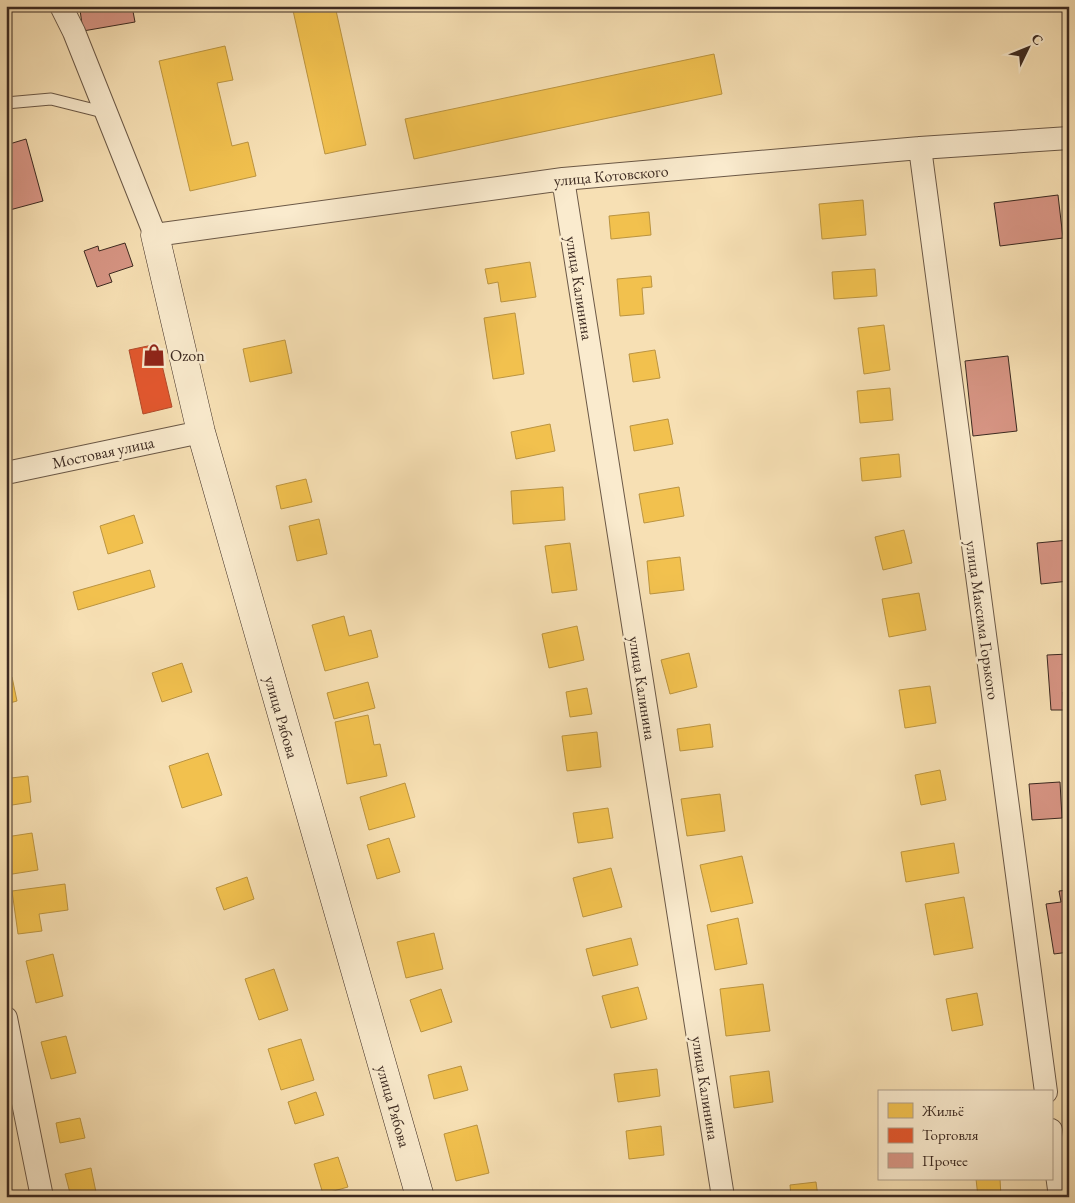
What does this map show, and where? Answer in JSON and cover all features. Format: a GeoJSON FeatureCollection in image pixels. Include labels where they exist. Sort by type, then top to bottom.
{"type":"FeatureCollection","features":[{"type":"Feature","properties":{"kind":"street"},"geometry":{"type":"LineString","coordinates":[[61,6],[74,32],[155,235]]}},
{"type":"Feature","properties":{"kind":"street","name":"улица Котовского"},"geometry":{"type":"LineString","coordinates":[[155,235],[563,179],[920,148],[1069,138]]}},
{"type":"Feature","properties":{"kind":"street","name":"улица Максима Горького"},"geometry":{"type":"LineString","coordinates":[[920,148],[1046,1090]]}},
{"type":"Feature","properties":{"kind":"street","name":"улица Калинина"},"geometry":{"type":"LineString","coordinates":[[563,179],[723,1197]]}},
{"type":"Feature","properties":{"kind":"street","name":"улица Рябова"},"geometry":{"type":"LineString","coordinates":[[155,235],[201,432],[420,1197]]}},
{"type":"Feature","properties":{"kind":"street","name":"Мостовая улица"},"geometry":{"type":"LineString","coordinates":[[6,473],[201,432]]}},
{"type":"Feature","properties":{"kind":"street"},"geometry":{"type":"LineString","coordinates":[[6,1018],[42,1197]]}},
{"type":"Feature","properties":{"kind":"street"},"geometry":{"type":"LineString","coordinates":[[1052,1137],[1060,1197]]}},
{"type":"Feature","properties":{"kind":"lane"},"geometry":{"type":"LineString","coordinates":[[6,103],[51,99],[107,113]]}},
{"type":"Feature","properties":{"kind":"building: Жильё"},"geometry":{"type":"Polygon","coordinates":[[[292,6],[335,6],[366,145],[325,154],[292,6]]]}},
{"type":"Feature","properties":{"kind":"building: Жильё"},"geometry":{"type":"Polygon","coordinates":[[[225,46],[233,80],[217,83],[232,146],[248,142],[256,176],[190,191],[159,61],[225,46]]]}},
{"type":"Feature","properties":{"kind":"building: Жильё"},"geometry":{"type":"Polygon","coordinates":[[[714,54],[722,94],[414,159],[405,119],[714,54]]]}},
{"type":"Feature","properties":{"kind":"building: Жильё"},"geometry":{"type":"Polygon","coordinates":[[[863,200],[866,235],[822,239],[819,204],[863,200]]]}},
{"type":"Feature","properties":{"kind":"building: Жильё"},"geometry":{"type":"Polygon","coordinates":[[[649,212],[651,235],[611,239],[609,216],[649,212]]]}},
{"type":"Feature","properties":{"kind":"building: Жильё"},"geometry":{"type":"Polygon","coordinates":[[[530,262],[536,297],[501,302],[498,282],[488,284],[485,269],[530,262]]]}},
{"type":"Feature","properties":{"kind":"building: Жильё"},"geometry":{"type":"Polygon","coordinates":[[[875,269],[877,296],[834,299],[832,272],[875,269]]]}},
{"type":"Feature","properties":{"kind":"building: Жильё"},"geometry":{"type":"Polygon","coordinates":[[[651,276],[652,287],[642,288],[644,314],[620,316],[617,279],[651,276]]]}},
{"type":"Feature","properties":{"kind":"building: Жильё"},"geometry":{"type":"Polygon","coordinates":[[[515,313],[524,374],[493,379],[484,318],[515,313]]]}},
{"type":"Feature","properties":{"kind":"building: Жильё"},"geometry":{"type":"Polygon","coordinates":[[[884,325],[890,370],[864,374],[858,328],[884,325]]]}},
{"type":"Feature","properties":{"kind":"building: Жильё"},"geometry":{"type":"Polygon","coordinates":[[[285,340],[292,373],[250,382],[243,349],[285,340]]]}},
{"type":"Feature","properties":{"kind":"building: Жильё"},"geometry":{"type":"Polygon","coordinates":[[[655,350],[660,378],[633,382],[629,354],[655,350]]]}},
{"type":"Feature","properties":{"kind":"building: Жильё"},"geometry":{"type":"Polygon","coordinates":[[[890,388],[893,420],[860,423],[857,391],[890,388]]]}},
{"type":"Feature","properties":{"kind":"building: Жильё"},"geometry":{"type":"Polygon","coordinates":[[[668,419],[673,444],[634,451],[630,426],[668,419]]]}},
{"type":"Feature","properties":{"kind":"building: Жильё"},"geometry":{"type":"Polygon","coordinates":[[[550,424],[555,451],[516,459],[511,432],[550,424]]]}},
{"type":"Feature","properties":{"kind":"building: Жильё"},"geometry":{"type":"Polygon","coordinates":[[[899,454],[901,477],[862,481],[860,458],[899,454]]]}},
{"type":"Feature","properties":{"kind":"building: Жильё"},"geometry":{"type":"Polygon","coordinates":[[[306,479],[312,502],[281,509],[276,486],[306,479]]]}},
{"type":"Feature","properties":{"kind":"building: Жильё"},"geometry":{"type":"Polygon","coordinates":[[[563,487],[565,520],[513,524],[511,491],[563,487]]]}},
{"type":"Feature","properties":{"kind":"building: Жильё"},"geometry":{"type":"Polygon","coordinates":[[[679,487],[684,516],[644,523],[639,494],[679,487]]]}},
{"type":"Feature","properties":{"kind":"building: Жильё"},"geometry":{"type":"Polygon","coordinates":[[[134,515],[143,543],[108,554],[100,526],[134,515]]]}},
{"type":"Feature","properties":{"kind":"building: Жильё"},"geometry":{"type":"Polygon","coordinates":[[[319,519],[327,554],[297,561],[289,526],[319,519]]]}},
{"type":"Feature","properties":{"kind":"building: Жильё"},"geometry":{"type":"Polygon","coordinates":[[[904,530],[912,563],[883,570],[875,537],[904,530]]]}},
{"type":"Feature","properties":{"kind":"building: Жильё"},"geometry":{"type":"Polygon","coordinates":[[[570,543],[577,590],[552,593],[545,546],[570,543]]]}},
{"type":"Feature","properties":{"kind":"building: Жильё"},"geometry":{"type":"Polygon","coordinates":[[[680,557],[684,590],[650,594],[647,561],[680,557]]]}},
{"type":"Feature","properties":{"kind":"building: Жильё"},"geometry":{"type":"Polygon","coordinates":[[[150,570],[155,587],[78,610],[73,592],[150,570]]]}},
{"type":"Feature","properties":{"kind":"building: Жильё"},"geometry":{"type":"Polygon","coordinates":[[[919,593],[926,630],[889,637],[882,599],[919,593]]]}},
{"type":"Feature","properties":{"kind":"building: Жильё"},"geometry":{"type":"Polygon","coordinates":[[[344,616],[349,636],[371,630],[378,657],[325,671],[312,625],[344,616]]]}},
{"type":"Feature","properties":{"kind":"building: Жильё"},"geometry":{"type":"Polygon","coordinates":[[[577,626],[584,660],[549,668],[542,634],[577,626]]]}},
{"type":"Feature","properties":{"kind":"building: Жильё"},"geometry":{"type":"Polygon","coordinates":[[[689,653],[697,687],[670,694],[661,660],[689,653]]]}},
{"type":"Feature","properties":{"kind":"building: Жильё"},"geometry":{"type":"Polygon","coordinates":[[[182,663],[192,692],[162,702],[152,673],[182,663]]]}},
{"type":"Feature","properties":{"kind":"building: Жильё"},"geometry":{"type":"Polygon","coordinates":[[[12,677],[17,701],[6,704],[6,678],[12,677]]]}},
{"type":"Feature","properties":{"kind":"building: Жильё"},"geometry":{"type":"Polygon","coordinates":[[[368,682],[375,708],[334,719],[327,693],[368,682]]]}},
{"type":"Feature","properties":{"kind":"building: Жильё"},"geometry":{"type":"Polygon","coordinates":[[[930,686],[936,723],[905,728],[899,690],[930,686]]]}},
{"type":"Feature","properties":{"kind":"building: Жильё"},"geometry":{"type":"Polygon","coordinates":[[[587,688],[592,714],[570,717],[566,692],[587,688]]]}},
{"type":"Feature","properties":{"kind":"building: Жильё"},"geometry":{"type":"Polygon","coordinates":[[[368,715],[374,745],[380,744],[387,776],[347,784],[335,722],[368,715]]]}},
{"type":"Feature","properties":{"kind":"building: Жильё"},"geometry":{"type":"Polygon","coordinates":[[[710,724],[713,747],[680,751],[677,729],[710,724]]]}},
{"type":"Feature","properties":{"kind":"building: Жильё"},"geometry":{"type":"Polygon","coordinates":[[[597,732],[601,767],[567,771],[562,736],[597,732]]]}},
{"type":"Feature","properties":{"kind":"building: Жильё"},"geometry":{"type":"Polygon","coordinates":[[[208,753],[222,795],[182,808],[169,766],[208,753]]]}},
{"type":"Feature","properties":{"kind":"building: Жильё"},"geometry":{"type":"Polygon","coordinates":[[[9,757],[11,778],[28,776],[31,802],[6,806],[6,758],[9,757]]]}},
{"type":"Feature","properties":{"kind":"building: Жильё"},"geometry":{"type":"Polygon","coordinates":[[[940,770],[946,800],[921,805],[915,775],[940,770]]]}},
{"type":"Feature","properties":{"kind":"building: Жильё"},"geometry":{"type":"Polygon","coordinates":[[[405,783],[415,817],[369,830],[360,797],[405,783]]]}},
{"type":"Feature","properties":{"kind":"building: Жильё"},"geometry":{"type":"Polygon","coordinates":[[[720,794],[725,831],[687,836],[681,799],[720,794]]]}},
{"type":"Feature","properties":{"kind":"building: Жильё"},"geometry":{"type":"Polygon","coordinates":[[[608,808],[613,838],[578,843],[573,813],[608,808]]]}},
{"type":"Feature","properties":{"kind":"building: Жильё"},"geometry":{"type":"Polygon","coordinates":[[[32,833],[38,870],[6,875],[6,837],[32,833]]]}},
{"type":"Feature","properties":{"kind":"building: Жильё"},"geometry":{"type":"Polygon","coordinates":[[[389,838],[400,872],[377,879],[367,845],[389,838]]]}},
{"type":"Feature","properties":{"kind":"building: Жильё"},"geometry":{"type":"Polygon","coordinates":[[[954,843],[959,873],[906,882],[901,852],[954,843]]]}},
{"type":"Feature","properties":{"kind":"building: Жильё"},"geometry":{"type":"Polygon","coordinates":[[[742,856],[753,903],[711,912],[700,865],[742,856]]]}},
{"type":"Feature","properties":{"kind":"building: Жильё"},"geometry":{"type":"Polygon","coordinates":[[[611,868],[622,907],[583,917],[573,878],[611,868]]]}},
{"type":"Feature","properties":{"kind":"building: Жильё"},"geometry":{"type":"Polygon","coordinates":[[[247,877],[254,899],[224,910],[216,888],[247,877]]]}},
{"type":"Feature","properties":{"kind":"building: Жильё"},"geometry":{"type":"Polygon","coordinates":[[[65,884],[68,910],[39,914],[42,931],[18,934],[12,891],[65,884]]]}},
{"type":"Feature","properties":{"kind":"building: Жильё"},"geometry":{"type":"Polygon","coordinates":[[[964,897],[973,948],[934,955],[925,904],[964,897]]]}},
{"type":"Feature","properties":{"kind":"building: Жильё"},"geometry":{"type":"Polygon","coordinates":[[[738,918],[747,964],[715,970],[707,925],[738,918]]]}},
{"type":"Feature","properties":{"kind":"building: Жильё"},"geometry":{"type":"Polygon","coordinates":[[[434,933],[443,969],[406,978],[397,942],[434,933]]]}},
{"type":"Feature","properties":{"kind":"building: Жильё"},"geometry":{"type":"Polygon","coordinates":[[[631,938],[638,965],[593,976],[586,949],[631,938]]]}},
{"type":"Feature","properties":{"kind":"building: Жильё"},"geometry":{"type":"Polygon","coordinates":[[[53,954],[63,996],[36,1003],[26,961],[53,954]]]}},
{"type":"Feature","properties":{"kind":"building: Жильё"},"geometry":{"type":"Polygon","coordinates":[[[274,969],[288,1010],[259,1020],[245,979],[274,969]]]}},
{"type":"Feature","properties":{"kind":"building: Жильё"},"geometry":{"type":"Polygon","coordinates":[[[763,984],[770,1031],[726,1036],[720,989],[763,984]]]}},
{"type":"Feature","properties":{"kind":"building: Жильё"},"geometry":{"type":"Polygon","coordinates":[[[638,987],[647,1019],[611,1028],[602,996],[638,987]]]}},
{"type":"Feature","properties":{"kind":"building: Жильё"},"geometry":{"type":"Polygon","coordinates":[[[441,989],[452,1022],[421,1032],[410,1000],[441,989]]]}},
{"type":"Feature","properties":{"kind":"building: Жильё"},"geometry":{"type":"Polygon","coordinates":[[[977,993],[983,1025],[952,1031],[946,999],[977,993]]]}},
{"type":"Feature","properties":{"kind":"building: Жильё"},"geometry":{"type":"Polygon","coordinates":[[[66,1036],[76,1073],[51,1079],[41,1042],[66,1036]]]}},
{"type":"Feature","properties":{"kind":"building: Жильё"},"geometry":{"type":"Polygon","coordinates":[[[301,1039],[314,1080],[281,1090],[268,1049],[301,1039]]]}},
{"type":"Feature","properties":{"kind":"building: Жильё"},"geometry":{"type":"Polygon","coordinates":[[[461,1066],[468,1090],[434,1099],[428,1075],[461,1066]]]}},
{"type":"Feature","properties":{"kind":"building: Жильё"},"geometry":{"type":"Polygon","coordinates":[[[657,1069],[660,1096],[618,1102],[614,1074],[657,1069]]]}},
{"type":"Feature","properties":{"kind":"building: Жильё"},"geometry":{"type":"Polygon","coordinates":[[[769,1071],[773,1102],[734,1108],[730,1076],[769,1071]]]}},
{"type":"Feature","properties":{"kind":"building: Жильё"},"geometry":{"type":"Polygon","coordinates":[[[316,1092],[324,1115],[295,1124],[288,1102],[316,1092]]]}},
{"type":"Feature","properties":{"kind":"building: Жильё"},"geometry":{"type":"Polygon","coordinates":[[[80,1118],[85,1138],[60,1143],[56,1123],[80,1118]]]}},
{"type":"Feature","properties":{"kind":"building: Жильё"},"geometry":{"type":"Polygon","coordinates":[[[477,1125],[489,1173],[456,1181],[444,1134],[477,1125]]]}},
{"type":"Feature","properties":{"kind":"building: Жильё"},"geometry":{"type":"Polygon","coordinates":[[[661,1126],[664,1155],[629,1159],[626,1131],[661,1126]]]}},
{"type":"Feature","properties":{"kind":"building: Жильё"},"geometry":{"type":"Polygon","coordinates":[[[338,1157],[348,1187],[323,1194],[314,1164],[338,1157]]]}},
{"type":"Feature","properties":{"kind":"building: Жильё"},"geometry":{"type":"Polygon","coordinates":[[[91,1168],[97,1197],[71,1197],[65,1174],[91,1168]]]}},
{"type":"Feature","properties":{"kind":"building: Жильё"},"geometry":{"type":"Polygon","coordinates":[[[976,1180],[1000,1180],[1001,1197],[978,1197],[976,1180]]]}},
{"type":"Feature","properties":{"kind":"building: Жильё"},"geometry":{"type":"Polygon","coordinates":[[[816,1182],[818,1197],[791,1197],[790,1185],[816,1182]]]}},
{"type":"Feature","properties":{"kind":"building: Торговля"},"geometry":{"type":"Polygon","coordinates":[[[157,344],[172,407],[143,414],[129,350],[157,344]]]}},
{"type":"Feature","properties":{"kind":"building: Прочее"},"geometry":{"type":"Polygon","coordinates":[[[99,6],[132,6],[135,22],[83,31],[80,10],[99,6]]]}},
{"type":"Feature","properties":{"kind":"building: Прочее"},"geometry":{"type":"Polygon","coordinates":[[[1069,81],[1069,120],[1068,120],[1064,82],[1069,81]]]}},
{"type":"Feature","properties":{"kind":"building: Прочее"},"geometry":{"type":"Polygon","coordinates":[[[26,139],[43,201],[6,211],[6,145],[26,139]]]}},
{"type":"Feature","properties":{"kind":"building: Прочее"},"geometry":{"type":"Polygon","coordinates":[[[1058,195],[1063,238],[1000,246],[994,203],[1058,195]]]}},
{"type":"Feature","properties":{"kind":"building: Прочее"},"geometry":{"type":"Polygon","coordinates":[[[125,243],[133,266],[109,274],[112,282],[97,287],[84,251],[98,246],[99,251],[125,243]]]}},
{"type":"Feature","properties":{"kind":"building: Прочее"},"geometry":{"type":"Polygon","coordinates":[[[1008,356],[1017,431],[973,436],[965,361],[1008,356]]]}},
{"type":"Feature","properties":{"kind":"building: Прочее"},"geometry":{"type":"Polygon","coordinates":[[[1069,540],[1069,581],[1041,584],[1037,543],[1069,540]]]}},
{"type":"Feature","properties":{"kind":"building: Прочее"},"geometry":{"type":"Polygon","coordinates":[[[1069,654],[1069,692],[1063,692],[1064,710],[1051,710],[1047,655],[1069,654]]]}},
{"type":"Feature","properties":{"kind":"building: Прочее"},"geometry":{"type":"Polygon","coordinates":[[[1060,782],[1062,818],[1032,820],[1029,784],[1060,782]]]}},
{"type":"Feature","properties":{"kind":"building: Прочее"},"geometry":{"type":"Polygon","coordinates":[[[1069,890],[1069,952],[1054,954],[1046,904],[1061,902],[1059,891],[1069,890]]]}},
{"type":"Feature","properties":{"kind":"building: Прочее"},"geometry":{"type":"Polygon","coordinates":[[[1064,1032],[1069,1032],[1069,1074],[1068,1074],[1064,1032]]]}},
{"type":"Feature","properties":{"kind":"place","name":"Ozon"},"geometry":{"type":"Point","coordinates":[154,355]}}]}
